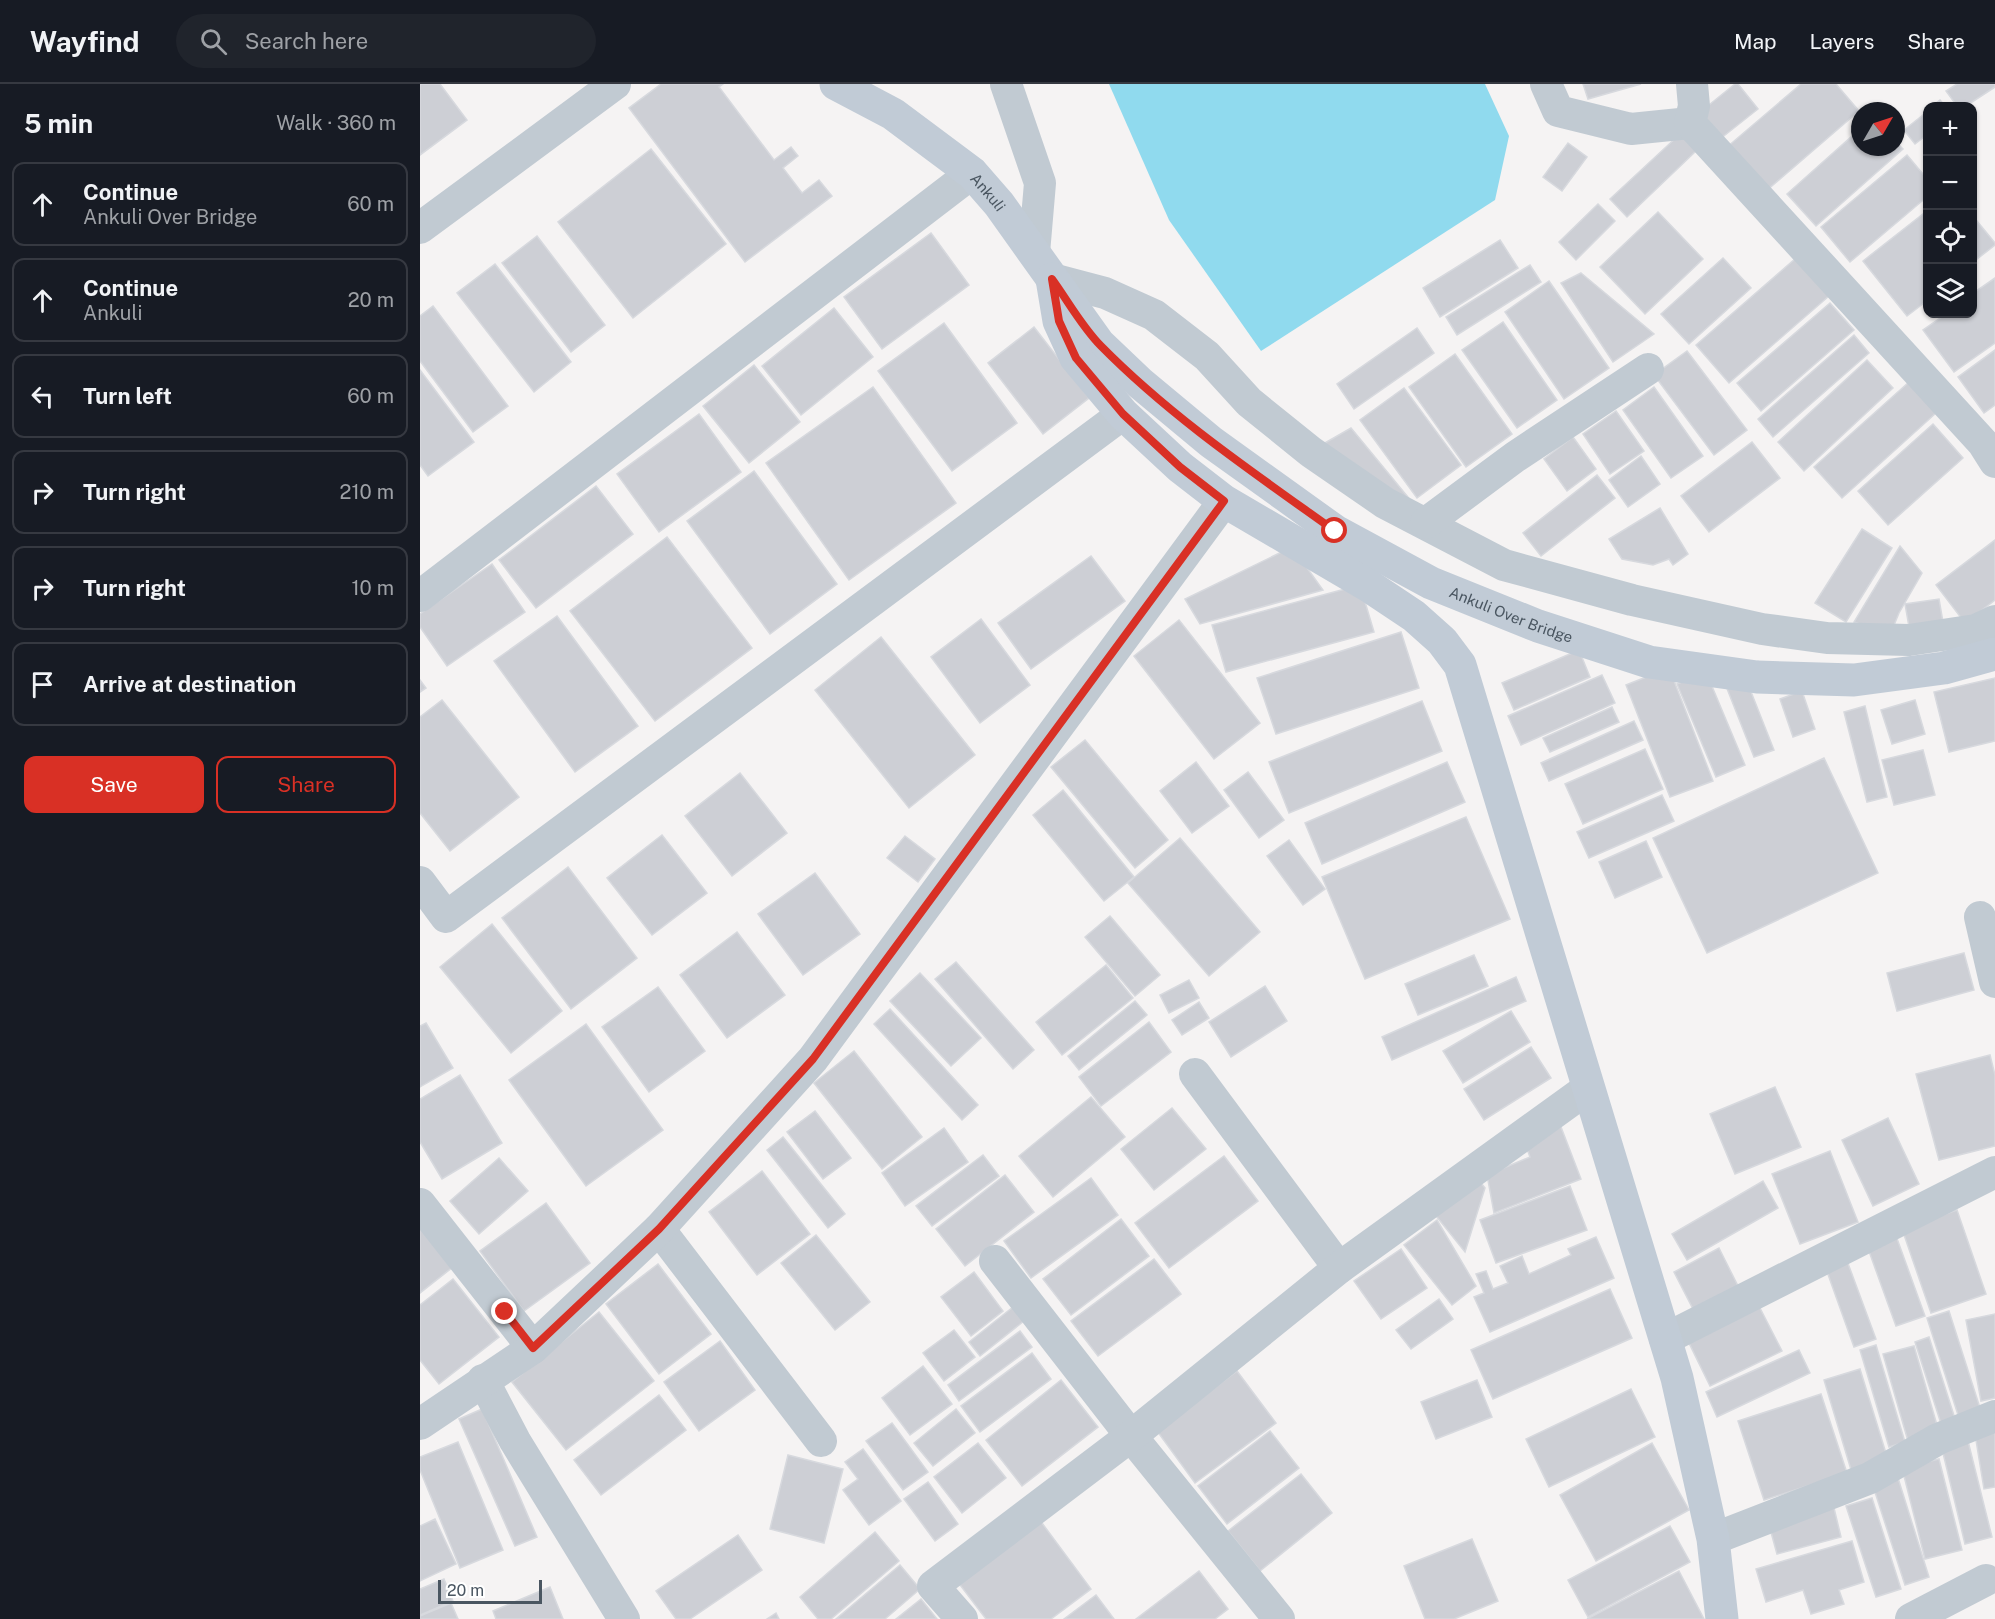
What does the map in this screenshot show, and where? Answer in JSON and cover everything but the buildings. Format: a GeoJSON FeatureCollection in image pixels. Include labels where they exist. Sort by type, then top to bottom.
{"type":"FeatureCollection","features":[{"type":"Feature","properties":{"kind":"street"},"geometry":{"type":"LineString","coordinates":[[420,228],[615,84]]}},
{"type":"Feature","properties":{"kind":"street","name":"Ankuli"},"geometry":{"type":"LineString","coordinates":[[836,84],[893,114],[972,173],[999,204],[1099,344]]}},
{"type":"Feature","properties":{"kind":"street"},"geometry":{"type":"LineString","coordinates":[[1006,84],[1040,183],[1034,253]]}},
{"type":"Feature","properties":{"kind":"street"},"geometry":{"type":"LineString","coordinates":[[1546,84],[1558,111],[1631,129],[1690,123]]}},
{"type":"Feature","properties":{"kind":"street"},"geometry":{"type":"LineString","coordinates":[[1690,123],[1695,106],[1692,84]]}},
{"type":"Feature","properties":{"kind":"street"},"geometry":{"type":"LineString","coordinates":[[1690,123],[1983,443],[1995,462]]}},
{"type":"Feature","properties":{"kind":"street"},"geometry":{"type":"LineString","coordinates":[[420,596],[972,173]]}},
{"type":"Feature","properties":{"kind":"street"},"geometry":{"type":"LineString","coordinates":[[1722,1619],[1713,1539],[1677,1378],[1587,1089],[1460,665],[1442,641],[1414,616],[1369,586],[1314,556],[1224,501],[1180,467],[1123,414],[1076,358],[1059,321],[1052,279],[1105,293],[1154,315],[1207,356],[1249,402],[1311,453],[1385,503],[1504,565],[1632,600],[1762,629],[1827,638],[1909,640],[1976,630],[1995,621]]}},
{"type":"Feature","properties":{"kind":"street","name":"Ankuli Over Bridge"},"geometry":{"type":"LineString","coordinates":[[1099,344],[1140,383],[1211,442],[1335,531],[1431,583],[1538,626],[1649,662],[1757,677],[1854,680],[1944,668],[1995,654]]}},
{"type":"Feature","properties":{"kind":"street"},"geometry":{"type":"LineString","coordinates":[[1426,523],[1515,457],[1648,369]]}},
{"type":"Feature","properties":{"kind":"street"},"geometry":{"type":"LineString","coordinates":[[420,882],[446,917],[1123,414]]}},
{"type":"Feature","properties":{"kind":"street"},"geometry":{"type":"LineString","coordinates":[[420,1424],[533,1348],[659,1229],[813,1059],[1224,501]]}},
{"type":"Feature","properties":{"kind":"street"},"geometry":{"type":"LineString","coordinates":[[1980,916],[1995,982]]}},
{"type":"Feature","properties":{"kind":"street"},"geometry":{"type":"LineString","coordinates":[[1195,1074],[1339,1268]]}},
{"type":"Feature","properties":{"kind":"street"},"geometry":{"type":"LineString","coordinates":[[962,1619],[933,1586],[1131,1436],[1339,1268],[1587,1089]]}},
{"type":"Feature","properties":{"kind":"street"},"geometry":{"type":"LineString","coordinates":[[1665,1339],[1995,1172]]}},
{"type":"Feature","properties":{"kind":"street"},"geometry":{"type":"LineString","coordinates":[[420,1204],[533,1348]]}},
{"type":"Feature","properties":{"kind":"street"},"geometry":{"type":"LineString","coordinates":[[659,1229],[821,1441]]}},
{"type":"Feature","properties":{"kind":"street"},"geometry":{"type":"LineString","coordinates":[[995,1261],[1131,1436],[1279,1619]]}},
{"type":"Feature","properties":{"kind":"street"},"geometry":{"type":"LineString","coordinates":[[483,1380],[514,1441],[624,1619]]}},
{"type":"Feature","properties":{"kind":"street"},"geometry":{"type":"LineString","coordinates":[[1713,1539],[1870,1478],[1938,1439],[1995,1416]]}},
{"type":"Feature","properties":{"kind":"street"},"geometry":{"type":"LineString","coordinates":[[1911,1619],[1986,1580]]}},
{"type":"Feature","properties":{"kind":"water"},"geometry":{"type":"Polygon","coordinates":[[[1109,84],[1485,84],[1509,136],[1495,200],[1261,351],[1169,220],[1109,84]]]}},
{"type":"Feature","properties":{"kind":"route"},"geometry":{"type":"LineString","coordinates":[[505,1312],[533,1348],[659,1229],[813,1059],[1224,501],[1180,467],[1123,414],[1076,358],[1059,321],[1052,279],[1099,344],[1140,383],[1211,442],[1335,531]]}}]}
